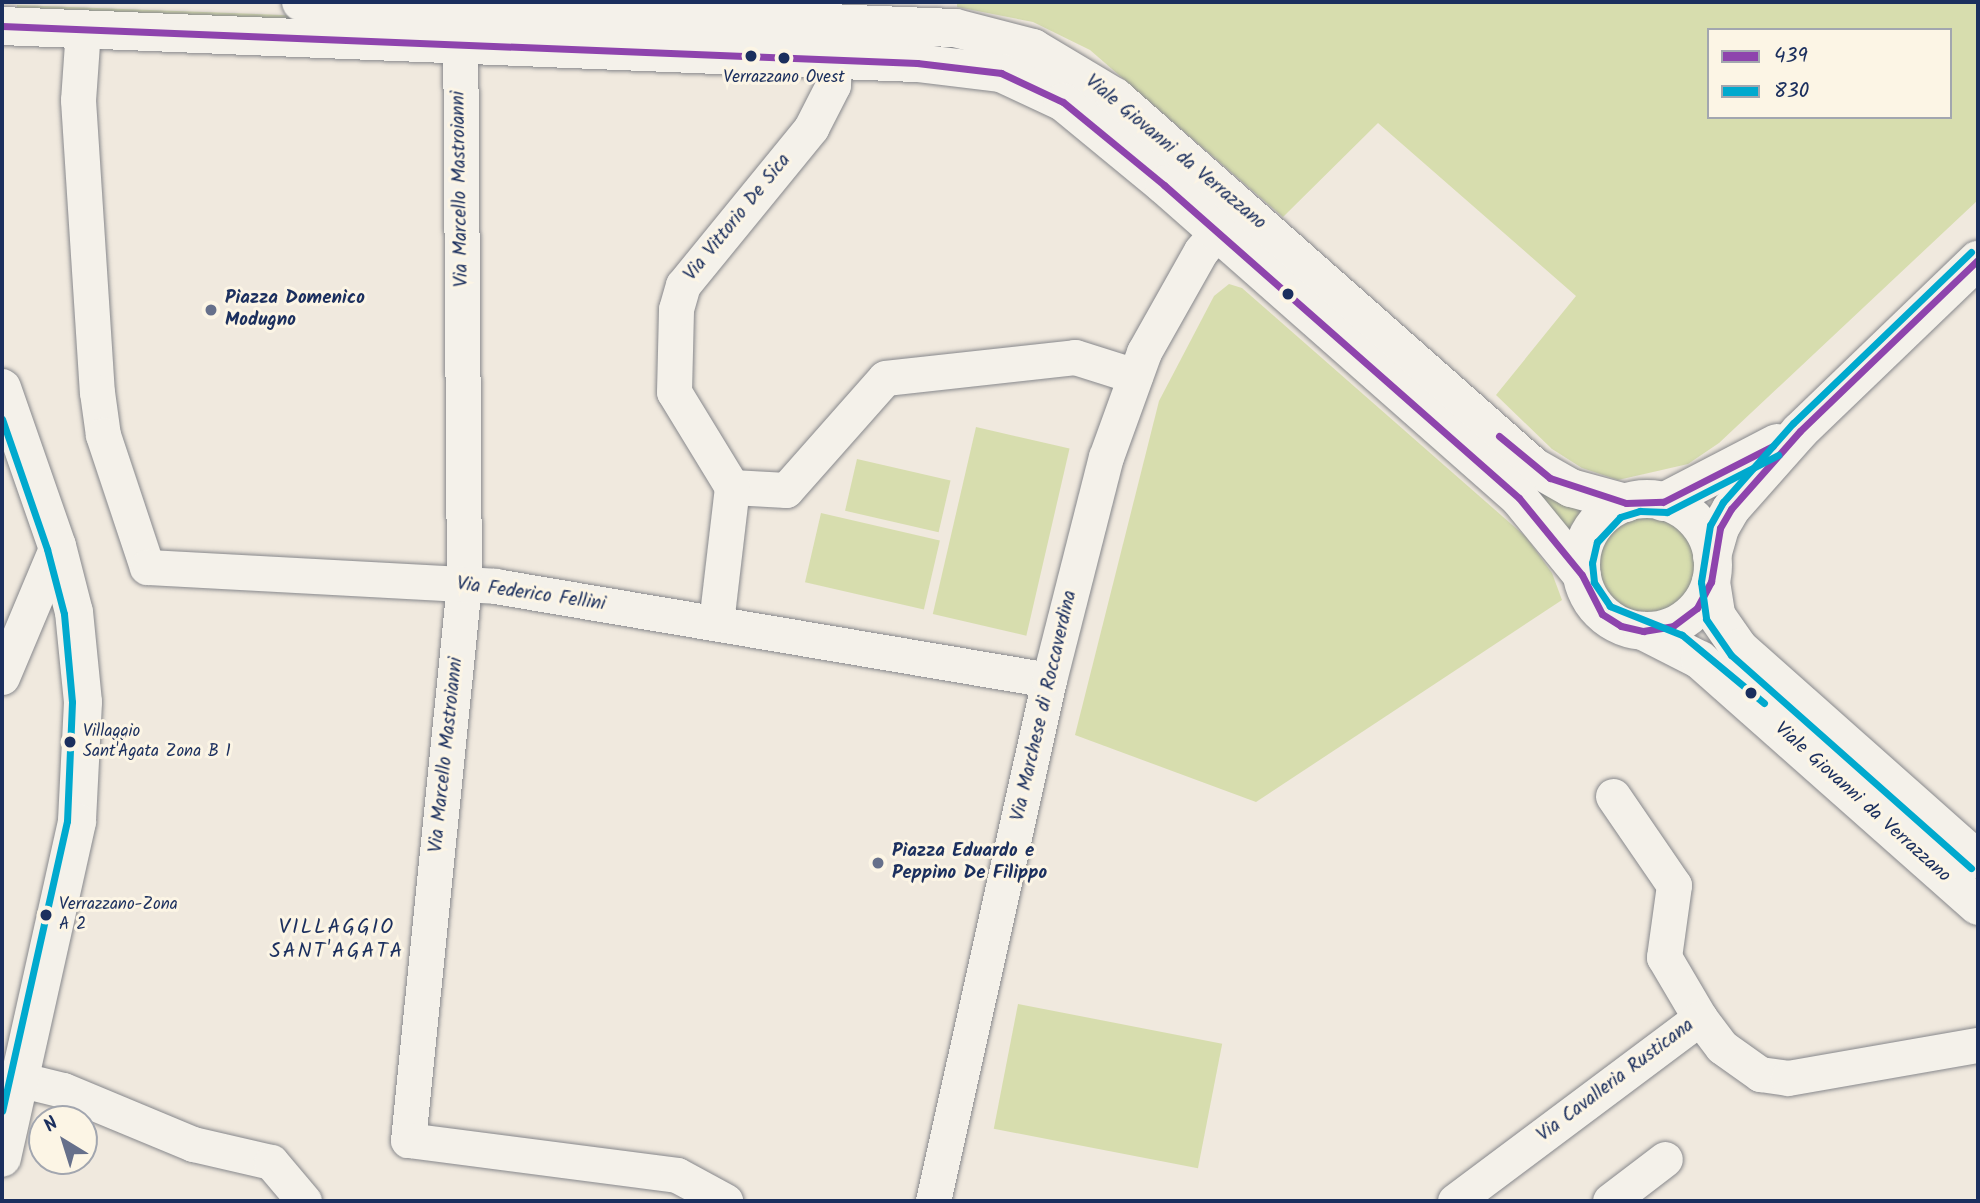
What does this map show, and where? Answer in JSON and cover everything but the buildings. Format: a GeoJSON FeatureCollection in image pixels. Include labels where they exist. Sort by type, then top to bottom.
{"type":"FeatureCollection","features":[{"type":"Feature","properties":{"kind":"main road","name":"Viale Giovanni da Verrazzano"},"geometry":{"type":"LineString","coordinates":[[301,2],[459,26],[834,60],[956,65],[1001,73],[1034,88],[1094,126],[1227,219]]}},
{"type":"Feature","properties":{"kind":"main road","name":"Viale Giovanni da Verrazzano"},"geometry":{"type":"LineString","coordinates":[[2,26],[83,29],[917,26],[993,36],[1033,48],[1085,75],[1227,219],[1436,402],[1550,478],[1645,502]]}},
{"type":"Feature","properties":{"kind":"main road"},"geometry":{"type":"LineString","coordinates":[[1800,430],[1693,490],[1604,516],[1588,537],[1582,575],[1589,596],[1602,614],[1621,626],[1643,631],[1686,618],[1705,596],[1731,509],[1800,430],[1978,260]]}},
{"type":"Feature","properties":{"kind":"main road"},"geometry":{"type":"LineString","coordinates":[[2,391],[57,546],[74,612],[83,702],[77,822],[22,1080],[2,1158]]}},
{"type":"Feature","properties":{"kind":"main road","name":"Viale Giovanni da Verrazzano"},"geometry":{"type":"LineString","coordinates":[[1436,402],[1582,575]]}},
{"type":"Feature","properties":{"kind":"main road"},"geometry":{"type":"LineString","coordinates":[[1645,502],[1691,516],[1708,541],[1711,569]]}},
{"type":"Feature","properties":{"kind":"main road","name":"Viale Giovanni da Verrazzano"},"geometry":{"type":"LineString","coordinates":[[1711,569],[1716,615],[1739,648],[1978,860]]}},
{"type":"Feature","properties":{"kind":"main road","name":"Viale Giovanni da Verrazzano"},"geometry":{"type":"LineString","coordinates":[[1643,631],[1700,660],[1978,906]]}},
{"type":"Feature","properties":{"kind":"street","name":"Via Marcello Mastroianni"},"geometry":{"type":"LineString","coordinates":[[459,26],[464,584],[408,1140],[677,1175],[724,1201]]}},
{"type":"Feature","properties":{"kind":"street","name":"Via Federico Fellini"},"geometry":{"type":"LineString","coordinates":[[83,29],[78,100],[97,392],[103,435],[147,566],[464,584],[716,623],[1049,680]]}},
{"type":"Feature","properties":{"kind":"street","name":"Via Vittorio De Sica"},"geometry":{"type":"LineString","coordinates":[[732,488],[674,392],[676,309],[683,285],[811,128],[833,85],[834,60]]}},
{"type":"Feature","properties":{"kind":"street","name":"Via Marchese di Roccaverdina"},"geometry":{"type":"LineString","coordinates":[[933,1201],[1049,680],[1106,457],[1135,376],[1180,285],[1227,219]]}},
{"type":"Feature","properties":{"kind":"street"},"geometry":{"type":"LineString","coordinates":[[716,623],[732,488],[786,490],[885,378],[1075,357],[1135,376]]}},
{"type":"Feature","properties":{"kind":"street"},"geometry":{"type":"LineString","coordinates":[[2,677],[57,546]]}},
{"type":"Feature","properties":{"kind":"street"},"geometry":{"type":"LineString","coordinates":[[1613,796],[1674,885],[1664,957],[1700,1018]]}},
{"type":"Feature","properties":{"kind":"street","name":"Via Cavalleria Rusticana"},"geometry":{"type":"LineString","coordinates":[[1455,1201],[1700,1018],[1722,1047],[1760,1074],[1788,1078],[1978,1045]]}},
{"type":"Feature","properties":{"kind":"street"},"geometry":{"type":"LineString","coordinates":[[22,1080],[63,1090],[193,1144],[271,1162],[304,1201]]}},
{"type":"Feature","properties":{"kind":"street"},"geometry":{"type":"LineString","coordinates":[[1611,1201],[1665,1159]]}},
{"type":"Feature","properties":{"kind":"green space"},"geometry":{"type":"Polygon","coordinates":[[[957,2],[1978,2],[1978,200],[1719,443],[1688,464],[1618,480],[1582,468],[1552,449],[1496,395],[1576,296],[1378,123],[1283,217],[1090,50],[1033,22],[957,7],[957,2]]]}},
{"type":"Feature","properties":{"kind":"green space"},"geometry":{"type":"Polygon","coordinates":[[[17,5],[416,20],[419,23],[17,11],[17,5]]]}},
{"type":"Feature","properties":{"kind":"green space"},"geometry":{"type":"Polygon","coordinates":[[[1229,284],[1242,288],[1526,537],[1552,573],[1562,600],[1256,802],[1075,735],[1159,401],[1214,296],[1229,284]]]}},
{"type":"Feature","properties":{"kind":"green space"},"geometry":{"type":"Polygon","coordinates":[[[1466,423],[1584,506],[1567,532],[1466,423]]]}},
{"type":"Feature","properties":{"kind":"green space"},"geometry":{"type":"Polygon","coordinates":[[[976,427],[1070,449],[1026,636],[933,614],[976,427]]]}},
{"type":"Feature","properties":{"kind":"green space"},"geometry":{"type":"Polygon","coordinates":[[[857,459],[951,481],[939,532],[845,511],[857,459]]]}},
{"type":"Feature","properties":{"kind":"green space"},"geometry":{"type":"Polygon","coordinates":[[[1647,512],[1667,516],[1685,527],[1696,545],[1700,565],[1696,585],[1685,603],[1667,614],[1647,618],[1627,614],[1609,603],[1598,585],[1594,565],[1598,545],[1609,527],[1627,516],[1647,512]]]}},
{"type":"Feature","properties":{"kind":"green space"},"geometry":{"type":"Polygon","coordinates":[[[821,513],[940,540],[924,610],[805,582],[821,513]]]}},
{"type":"Feature","properties":{"kind":"green space"},"geometry":{"type":"Polygon","coordinates":[[[1018,1004],[1222,1044],[1198,1168],[994,1129],[1018,1004]]]}},
{"type":"Feature","properties":{"kind":"transit line","name":"439"},"geometry":{"type":"LineString","coordinates":[[2,26],[917,63],[1001,73],[1063,102],[1164,185],[1519,498],[1582,575],[1602,614],[1621,626],[1643,631],[1673,626],[1697,608],[1711,582],[1720,528],[1731,509],[1800,431],[1978,260]]}},
{"type":"Feature","properties":{"kind":"transit line","name":"830"},"geometry":{"type":"LineString","coordinates":[[1971,252],[1793,423],[1723,502],[1710,525],[1701,582],[1706,619],[1731,655],[1971,868]]}},
{"type":"Feature","properties":{"kind":"transit line","name":"830"},"geometry":{"type":"LineString","coordinates":[[2,419],[47,549],[64,614],[72,702],[67,821],[2,1111]]}},
{"type":"Feature","properties":{"kind":"transit line","name":"439"},"geometry":{"type":"LineString","coordinates":[[1499,436],[1550,478],[1626,503],[1663,502],[1773,446]]}},
{"type":"Feature","properties":{"kind":"transit line","name":"830"},"geometry":{"type":"LineString","coordinates":[[1764,703],[1682,635],[1610,606],[1594,582],[1592,563],[1597,542],[1620,517],[1640,511],[1667,512],[1778,455]]}},
{"type":"Feature","properties":{"kind":"place","name":"Verrazzano Ovest"},"geometry":{"type":"Point","coordinates":[784,58]}},
{"type":"Feature","properties":{"kind":"place","name":"Piazza Domenico Modugno"},"geometry":{"type":"Point","coordinates":[211,310]}},
{"type":"Feature","properties":{"kind":"place","name":"Villaggio Sant'Agata Zona B 1"},"geometry":{"type":"Point","coordinates":[70,742]}},
{"type":"Feature","properties":{"kind":"place","name":"Piazza Eduardo e Peppino De Filippo"},"geometry":{"type":"Point","coordinates":[878,863]}},
{"type":"Feature","properties":{"kind":"place","name":"Verrazzano-Zona A 2"},"geometry":{"type":"Point","coordinates":[46,915]}},
{"type":"Feature","properties":{"kind":"district","name":"VILLAGGIO SANT'AGATA"},"geometry":{"type":"Point","coordinates":[337,940]}}]}
